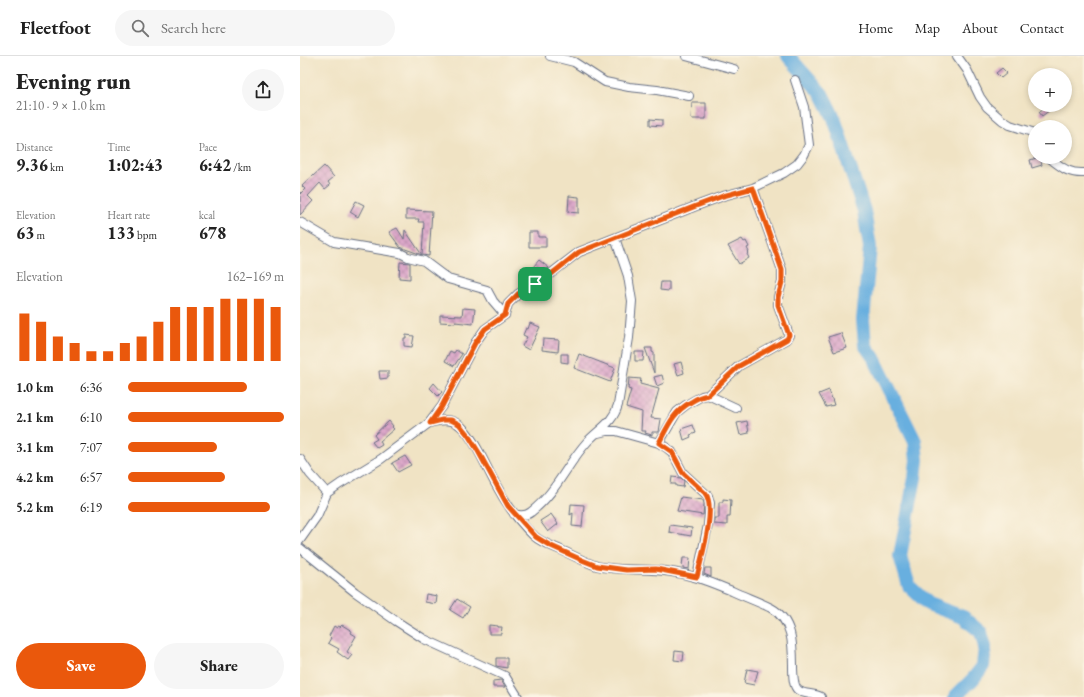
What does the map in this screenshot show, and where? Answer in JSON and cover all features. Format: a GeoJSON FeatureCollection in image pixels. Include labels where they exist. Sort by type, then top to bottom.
{"type":"FeatureCollection","features":[{"type":"Feature","properties":{"kind":"street"},"geometry":{"type":"LineString","coordinates":[[550,56],[574,62],[605,82],[689,96]]}},
{"type":"Feature","properties":{"kind":"street"},"geometry":{"type":"LineString","coordinates":[[686,56],[734,69]]}},
{"type":"Feature","properties":{"kind":"street"},"geometry":{"type":"LineString","coordinates":[[957,56],[967,70],[980,97],[987,107],[1010,125],[1028,131]]}},
{"type":"Feature","properties":{"kind":"street"},"geometry":{"type":"LineString","coordinates":[[300,540],[317,516],[327,493],[381,459],[430,423],[442,406],[475,343],[485,329],[505,315],[508,304],[518,294],[549,276],[579,252],[723,196],[753,188],[784,173],[797,164],[809,145],[804,107],[795,80]]}},
{"type":"Feature","properties":{"kind":"street"},"geometry":{"type":"LineString","coordinates":[[1057,164],[1064,170],[1084,173]]}},
{"type":"Feature","properties":{"kind":"street"},"geometry":{"type":"LineString","coordinates":[[659,443],[676,412],[702,396],[708,395],[739,366],[787,339],[789,335],[778,305],[778,297],[782,282],[782,270],[753,188]]}},
{"type":"Feature","properties":{"kind":"street"},"geometry":{"type":"LineString","coordinates":[[300,222],[334,242],[400,253],[408,257],[424,261],[448,279],[487,290],[505,315]]}},
{"type":"Feature","properties":{"kind":"street"},"geometry":{"type":"LineString","coordinates":[[514,514],[519,516],[527,514],[544,500],[587,443],[616,414],[630,325],[632,301],[628,276],[615,238]]}},
{"type":"Feature","properties":{"kind":"street"},"geometry":{"type":"LineString","coordinates":[[708,395],[736,408]]}},
{"type":"Feature","properties":{"kind":"street"},"geometry":{"type":"LineString","coordinates":[[430,423],[442,420],[451,420],[459,424],[468,435],[495,485],[514,514],[536,537],[549,545],[597,566],[626,570],[656,569],[697,577],[712,582],[770,608],[783,617],[791,636],[794,652],[794,682],[796,687],[801,691],[821,697]]}},
{"type":"Feature","properties":{"kind":"street"},"geometry":{"type":"LineString","coordinates":[[597,433],[616,431],[659,443],[672,452],[683,473],[708,496],[710,503],[708,525],[697,577]]}},
{"type":"Feature","properties":{"kind":"street"},"geometry":{"type":"LineString","coordinates":[[300,459],[310,474],[327,493]]}},
{"type":"Feature","properties":{"kind":"street"},"geometry":{"type":"LineString","coordinates":[[300,548],[355,592],[413,632],[431,642],[505,676],[518,697]]}},
{"type":"Feature","properties":{"kind":"building"},"geometry":{"type":"Polygon","coordinates":[[[1002,68],[1007,73],[1001,78],[996,73],[1002,68]]]}},
{"type":"Feature","properties":{"kind":"building"},"geometry":{"type":"Polygon","coordinates":[[[692,103],[706,103],[706,119],[691,119],[692,103]]]}},
{"type":"Feature","properties":{"kind":"building"},"geometry":{"type":"Polygon","coordinates":[[[1039,112],[1047,112],[1042,116],[1039,112]]]}},
{"type":"Feature","properties":{"kind":"building"},"geometry":{"type":"Polygon","coordinates":[[[650,119],[662,120],[662,126],[650,125],[650,119]]]}},
{"type":"Feature","properties":{"kind":"building"},"geometry":{"type":"Polygon","coordinates":[[[1031,164],[1042,164],[1042,165],[1032,168],[1031,164]]]}},
{"type":"Feature","properties":{"kind":"building"},"geometry":{"type":"Polygon","coordinates":[[[324,166],[334,177],[328,182],[330,185],[325,189],[320,183],[308,196],[313,201],[300,215],[300,194],[305,189],[302,186],[324,166]]]}},
{"type":"Feature","properties":{"kind":"building"},"geometry":{"type":"Polygon","coordinates":[[[569,196],[579,197],[579,213],[568,212],[569,196]]]}},
{"type":"Feature","properties":{"kind":"building"},"geometry":{"type":"Polygon","coordinates":[[[356,201],[364,205],[358,217],[350,212],[356,201]]]}},
{"type":"Feature","properties":{"kind":"building"},"geometry":{"type":"Polygon","coordinates":[[[406,210],[432,211],[429,256],[422,255],[424,222],[418,222],[419,219],[406,219],[406,210]]]}},
{"type":"Feature","properties":{"kind":"building"},"geometry":{"type":"Polygon","coordinates":[[[397,228],[404,239],[405,230],[422,255],[400,247],[389,232],[397,228]]]}},
{"type":"Feature","properties":{"kind":"building"},"geometry":{"type":"Polygon","coordinates":[[[529,232],[538,232],[538,237],[546,237],[546,247],[529,247],[529,232]]]}},
{"type":"Feature","properties":{"kind":"building"},"geometry":{"type":"Polygon","coordinates":[[[742,239],[744,242],[746,241],[749,247],[747,248],[749,252],[747,254],[749,258],[739,264],[728,246],[742,239]]]}},
{"type":"Feature","properties":{"kind":"building"},"geometry":{"type":"Polygon","coordinates":[[[539,260],[549,268],[541,274],[533,267],[539,260]]]}},
{"type":"Feature","properties":{"kind":"building"},"geometry":{"type":"Polygon","coordinates":[[[400,262],[410,263],[410,279],[399,278],[400,262]]]}},
{"type":"Feature","properties":{"kind":"building"},"geometry":{"type":"Polygon","coordinates":[[[661,282],[669,282],[669,291],[660,290],[661,282]]]}},
{"type":"Feature","properties":{"kind":"building"},"geometry":{"type":"Polygon","coordinates":[[[463,308],[475,309],[473,324],[440,322],[440,315],[462,316],[463,308]]]}},
{"type":"Feature","properties":{"kind":"building"},"geometry":{"type":"Polygon","coordinates":[[[530,323],[540,327],[529,350],[522,346],[527,337],[523,335],[526,328],[528,329],[530,323]]]}},
{"type":"Feature","properties":{"kind":"building"},"geometry":{"type":"Polygon","coordinates":[[[841,333],[847,348],[834,352],[828,337],[841,333]]]}},
{"type":"Feature","properties":{"kind":"building"},"geometry":{"type":"Polygon","coordinates":[[[406,335],[414,336],[412,347],[404,346],[404,338],[406,338],[406,335]]]}},
{"type":"Feature","properties":{"kind":"building"},"geometry":{"type":"Polygon","coordinates":[[[543,339],[559,340],[558,352],[542,350],[543,339]]]}},
{"type":"Feature","properties":{"kind":"building"},"geometry":{"type":"Polygon","coordinates":[[[645,348],[652,348],[652,352],[654,353],[654,373],[645,348]]]}},
{"type":"Feature","properties":{"kind":"building"},"geometry":{"type":"Polygon","coordinates":[[[456,350],[462,354],[454,366],[445,361],[450,351],[454,353],[456,350]]]}},
{"type":"Feature","properties":{"kind":"building"},"geometry":{"type":"Polygon","coordinates":[[[635,352],[644,352],[643,361],[635,361],[635,352]]]}},
{"type":"Feature","properties":{"kind":"building"},"geometry":{"type":"Polygon","coordinates":[[[561,354],[568,354],[568,363],[561,362],[561,354]]]}},
{"type":"Feature","properties":{"kind":"building"},"geometry":{"type":"Polygon","coordinates":[[[579,354],[615,368],[610,382],[574,368],[579,354]]]}},
{"type":"Feature","properties":{"kind":"building"},"geometry":{"type":"Polygon","coordinates":[[[681,362],[684,373],[678,375],[674,364],[681,362]]]}},
{"type":"Feature","properties":{"kind":"building"},"geometry":{"type":"Polygon","coordinates":[[[379,371],[388,371],[388,378],[380,379],[379,371]]]}},
{"type":"Feature","properties":{"kind":"building"},"geometry":{"type":"Polygon","coordinates":[[[662,375],[664,383],[657,386],[654,377],[662,375]]]}},
{"type":"Feature","properties":{"kind":"building"},"geometry":{"type":"Polygon","coordinates":[[[629,378],[641,379],[640,384],[659,389],[651,418],[661,419],[659,432],[652,432],[652,435],[645,433],[646,431],[641,431],[642,412],[626,407],[631,390],[628,389],[629,378]]]}},
{"type":"Feature","properties":{"kind":"building"},"geometry":{"type":"Polygon","coordinates":[[[434,383],[442,392],[438,396],[430,388],[434,383]]]}},
{"type":"Feature","properties":{"kind":"building"},"geometry":{"type":"Polygon","coordinates":[[[829,390],[834,405],[826,407],[819,394],[829,390]]]}},
{"type":"Feature","properties":{"kind":"building"},"geometry":{"type":"Polygon","coordinates":[[[389,421],[394,429],[380,441],[382,445],[377,448],[372,442],[377,439],[374,435],[389,421]]]}},
{"type":"Feature","properties":{"kind":"building"},"geometry":{"type":"Polygon","coordinates":[[[747,421],[749,433],[740,435],[737,423],[747,421]]]}},
{"type":"Feature","properties":{"kind":"building"},"geometry":{"type":"Polygon","coordinates":[[[693,425],[696,433],[690,435],[691,437],[684,440],[681,429],[693,425]]]}},
{"type":"Feature","properties":{"kind":"building"},"geometry":{"type":"Polygon","coordinates":[[[405,456],[411,465],[398,472],[392,463],[405,456]]]}},
{"type":"Feature","properties":{"kind":"building"},"geometry":{"type":"Polygon","coordinates":[[[672,477],[681,478],[684,481],[683,487],[676,486],[676,484],[671,484],[672,477]]]}},
{"type":"Feature","properties":{"kind":"building"},"geometry":{"type":"Polygon","coordinates":[[[681,497],[703,500],[703,515],[677,511],[681,497]]]}},
{"type":"Feature","properties":{"kind":"building"},"geometry":{"type":"Polygon","coordinates":[[[723,499],[731,500],[730,517],[727,517],[727,525],[714,524],[714,518],[719,518],[719,502],[723,502],[723,499]]]}},
{"type":"Feature","properties":{"kind":"building"},"geometry":{"type":"Polygon","coordinates":[[[571,504],[584,505],[582,527],[572,526],[573,513],[570,515],[571,504]]]}},
{"type":"Feature","properties":{"kind":"building"},"geometry":{"type":"Polygon","coordinates":[[[551,514],[558,524],[548,532],[540,521],[551,514]]]}},
{"type":"Feature","properties":{"kind":"building"},"geometry":{"type":"Polygon","coordinates":[[[670,525],[692,528],[691,536],[669,532],[670,525]]]}},
{"type":"Feature","properties":{"kind":"building"},"geometry":{"type":"Polygon","coordinates":[[[683,558],[690,558],[689,569],[683,568],[683,558]]]}},
{"type":"Feature","properties":{"kind":"building"},"geometry":{"type":"Polygon","coordinates":[[[705,568],[711,568],[711,577],[704,574],[705,568]]]}},
{"type":"Feature","properties":{"kind":"building"},"geometry":{"type":"Polygon","coordinates":[[[426,594],[437,596],[436,604],[425,602],[426,594]]]}},
{"type":"Feature","properties":{"kind":"building"},"geometry":{"type":"Polygon","coordinates":[[[457,599],[470,607],[463,618],[450,610],[457,599]]]}},
{"type":"Feature","properties":{"kind":"building"},"geometry":{"type":"Polygon","coordinates":[[[342,625],[352,631],[351,633],[356,636],[347,652],[352,655],[348,660],[337,652],[339,649],[328,643],[331,638],[329,636],[334,626],[337,628],[338,626],[340,627],[342,625]]]}},
{"type":"Feature","properties":{"kind":"building"},"geometry":{"type":"Polygon","coordinates":[[[489,625],[502,627],[501,634],[489,634],[489,625]]]}},
{"type":"Feature","properties":{"kind":"building"},"geometry":{"type":"Polygon","coordinates":[[[675,651],[684,652],[683,661],[674,660],[675,651]]]}},
{"type":"Feature","properties":{"kind":"building"},"geometry":{"type":"Polygon","coordinates":[[[496,658],[507,658],[507,668],[496,666],[496,658]]]}},
{"type":"Feature","properties":{"kind":"building"},"geometry":{"type":"Polygon","coordinates":[[[747,669],[758,671],[754,685],[744,683],[747,669]]]}},
{"type":"Feature","properties":{"kind":"building"},"geometry":{"type":"Polygon","coordinates":[[[501,680],[505,687],[493,687],[493,681],[501,680]]]}},
{"type":"Feature","properties":{"kind":"waterway"},"geometry":{"type":"LineString","coordinates":[[788,56],[822,94],[834,118],[864,211],[870,247],[863,320],[865,345],[874,358],[915,441],[917,460],[915,478],[900,556],[909,586],[928,604],[963,617],[981,632],[985,647],[983,666],[973,679],[955,697]]}},
{"type":"Feature","properties":{"kind":"route"},"geometry":{"type":"LineString","coordinates":[[753,188],[782,270],[782,282],[778,297],[778,305],[789,335],[787,339],[739,366],[713,392],[702,396],[676,412],[659,443],[672,452],[683,473],[691,482],[708,496],[710,503],[708,525],[697,577],[656,569],[626,570],[597,566],[549,545],[536,537],[508,506],[495,485],[478,451],[459,424],[451,420],[442,420],[430,423],[442,406],[468,354],[485,329],[505,315],[508,304],[518,294],[535,284],[549,276],[579,252],[723,196],[753,188]]}}]}
